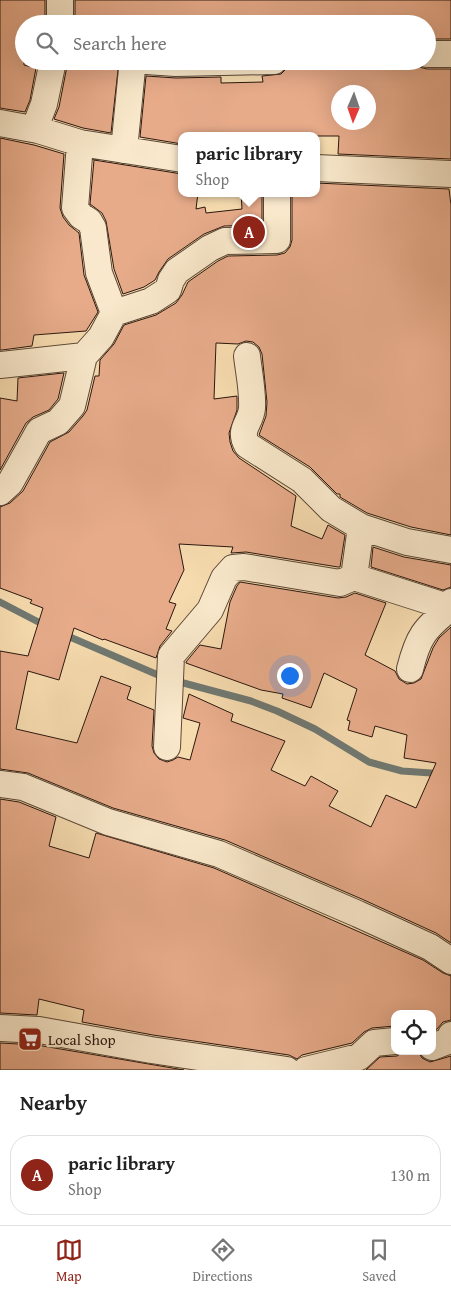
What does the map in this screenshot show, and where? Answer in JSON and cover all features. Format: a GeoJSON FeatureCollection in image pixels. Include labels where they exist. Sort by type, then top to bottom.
{"type":"FeatureCollection","features":[{"type":"Feature","properties":{"kind":"street"},"geometry":{"type":"LineString","coordinates":[[60,0],[60,15]]}},
{"type":"Feature","properties":{"kind":"street"},"geometry":{"type":"LineString","coordinates":[[436,54],[451,54]]}},
{"type":"Feature","properties":{"kind":"street"},"geometry":{"type":"LineString","coordinates":[[38,130],[39,117],[44,104],[51,70]]}},
{"type":"Feature","properties":{"kind":"street"},"geometry":{"type":"LineString","coordinates":[[124,150],[132,70]]}},
{"type":"Feature","properties":{"kind":"street"},"geometry":{"type":"LineString","coordinates":[[0,123],[38,130],[80,143],[178,158]]}},
{"type":"Feature","properties":{"kind":"street"},"geometry":{"type":"LineString","coordinates":[[80,143],[76,208],[93,228],[99,273],[114,313]]}},
{"type":"Feature","properties":{"kind":"street"},"geometry":{"type":"LineString","coordinates":[[320,168],[451,174]]}},
{"type":"Feature","properties":{"kind":"street"},"geometry":{"type":"LineString","coordinates":[[0,492],[10,483],[39,431],[58,422],[72,406],[84,356],[101,337],[114,313],[157,298],[168,290],[171,280],[177,271],[210,248],[225,241],[277,240],[277,197]]}},
{"type":"Feature","properties":{"kind":"street"},"geometry":{"type":"LineString","coordinates":[[0,365],[84,356]]}},
{"type":"Feature","properties":{"kind":"street"},"geometry":{"type":"LineString","coordinates":[[247,356],[252,409],[243,433],[247,445],[302,480],[331,509],[361,527],[407,542],[451,550]]}},
{"type":"Feature","properties":{"kind":"street"},"geometry":{"type":"LineString","coordinates":[[354,577],[361,527]]}},
{"type":"Feature","properties":{"kind":"street"},"geometry":{"type":"LineString","coordinates":[[167,747],[171,656],[210,610],[224,578],[232,568],[244,567],[340,583],[354,577],[451,606]]}},
{"type":"Feature","properties":{"kind":"street"},"geometry":{"type":"LineString","coordinates":[[410,669],[417,646],[429,625],[451,606]]}},
{"type":"Feature","properties":{"kind":"street"},"geometry":{"type":"LineString","coordinates":[[0,784],[23,787],[108,822],[219,854],[430,947],[451,961]]}},
{"type":"Feature","properties":{"kind":"street"},"geometry":{"type":"LineString","coordinates":[[0,1028],[39,1030],[151,1050],[287,1070]]}},
{"type":"Feature","properties":{"kind":"street"},"geometry":{"type":"LineString","coordinates":[[436,1045],[448,1041],[451,1035]]}},
{"type":"Feature","properties":{"kind":"street"},"geometry":{"type":"LineString","coordinates":[[306,1070],[359,1057],[374,1043],[391,1041]]}},
{"type":"Feature","properties":{"kind":"building"},"geometry":{"type":"Polygon","coordinates":[[[0,0],[45,0],[45,15],[15,15],[15,70],[36,70],[30,100],[25,112],[0,108],[0,0]]]}},
{"type":"Feature","properties":{"kind":"building"},"geometry":{"type":"Polygon","coordinates":[[[75,0],[451,0],[451,39],[436,39],[436,15],[75,15],[75,0]]]}},
{"type":"Feature","properties":{"kind":"building"},"geometry":{"type":"Polygon","coordinates":[[[451,69],[451,159],[338,154],[339,136],[320,136],[320,132],[178,132],[178,143],[140,137],[146,76],[176,78],[221,77],[221,83],[263,82],[262,76],[281,74],[285,70],[451,69]]]}},
{"type":"Feature","properties":{"kind":"building"},"geometry":{"type":"Polygon","coordinates":[[[66,70],[118,70],[111,133],[83,128],[54,119],[59,107],[66,70]]]}},
{"type":"Feature","properties":{"kind":"building"},"geometry":{"type":"Polygon","coordinates":[[[0,138],[64,154],[60,208],[63,217],[69,225],[79,233],[84,275],[98,312],[86,331],[34,335],[32,346],[2,350],[0,350],[0,138]]]}},
{"type":"Feature","properties":{"kind":"building"},"geometry":{"type":"Polygon","coordinates":[[[94,160],[178,173],[178,197],[198,197],[196,209],[205,207],[206,213],[242,209],[241,197],[262,197],[262,225],[224,226],[204,234],[168,259],[155,280],[144,287],[123,294],[114,269],[106,221],[102,213],[90,204],[94,160]]]}},
{"type":"Feature","properties":{"kind":"building"},"geometry":{"type":"Polygon","coordinates":[[[320,183],[449,189],[451,205],[451,535],[411,527],[367,513],[340,497],[340,494],[337,494],[310,467],[259,435],[266,416],[267,402],[262,354],[259,347],[253,342],[246,341],[238,344],[216,343],[214,399],[237,396],[237,410],[229,433],[233,451],[239,458],[296,496],[291,526],[322,539],[328,525],[345,535],[340,567],[246,552],[231,553],[233,547],[179,544],[184,570],[169,602],[176,604],[166,629],[172,631],[160,646],[156,658],[74,628],[59,680],[28,671],[16,729],[77,743],[101,676],[131,687],[127,699],[154,710],[152,746],[154,753],[159,759],[167,762],[178,757],[190,760],[200,723],[183,718],[189,694],[233,714],[231,721],[285,741],[271,770],[305,786],[311,776],[338,791],[329,806],[371,827],[386,795],[416,808],[436,763],[404,758],[407,735],[375,726],[372,737],[348,730],[350,721],[347,720],[357,689],[324,673],[311,708],[282,698],[283,694],[261,690],[186,662],[200,645],[221,649],[230,602],[240,582],[338,598],[355,593],[386,603],[365,655],[395,671],[399,679],[407,684],[421,679],[433,648],[439,638],[451,627],[451,943],[436,933],[364,900],[225,840],[113,808],[28,773],[0,769],[0,651],[28,656],[43,608],[30,603],[32,600],[0,588],[0,507],[10,503],[23,491],[50,442],[69,432],[83,416],[87,410],[95,376],[99,376],[100,360],[114,344],[124,325],[156,315],[176,303],[188,282],[218,261],[228,256],[277,255],[285,253],[290,247],[292,240],[292,197],[320,197],[320,183]]]}},
{"type":"Feature","properties":{"kind":"building"},"geometry":{"type":"Polygon","coordinates":[[[64,373],[58,399],[49,410],[33,417],[26,423],[0,470],[0,398],[17,401],[18,378],[64,373]]]}},
{"type":"Feature","properties":{"kind":"building"},"geometry":{"type":"Polygon","coordinates":[[[373,547],[404,557],[451,565],[451,587],[443,590],[371,567],[373,547]]]}},
{"type":"Feature","properties":{"kind":"building"},"geometry":{"type":"Polygon","coordinates":[[[0,799],[19,802],[56,817],[49,846],[89,858],[96,833],[214,868],[423,960],[451,976],[451,1020],[443,1022],[437,1029],[436,1010],[391,1010],[391,1026],[372,1028],[364,1032],[352,1043],[302,1055],[297,1059],[289,1055],[153,1035],[82,1022],[84,1010],[39,999],[37,1015],[0,1013],[0,799]]]}},
{"type":"Feature","properties":{"kind":"building"},"geometry":{"type":"Polygon","coordinates":[[[0,1043],[37,1045],[184,1070],[0,1070],[0,1043]]]}},
{"type":"Feature","properties":{"kind":"building"},"geometry":{"type":"Polygon","coordinates":[[[420,1055],[430,1062],[451,1056],[451,1070],[366,1070],[380,1057],[420,1055]]]}},
{"type":"Feature","properties":{"kind":"waterway"},"geometry":{"type":"LineString","coordinates":[[0,602],[46,626]]}},
{"type":"Feature","properties":{"kind":"waterway"},"geometry":{"type":"LineString","coordinates":[[63,634],[165,678]]}},
{"type":"Feature","properties":{"kind":"waterway"},"geometry":{"type":"LineString","coordinates":[[176,681],[251,701],[277,711],[315,729],[369,762],[402,771],[431,773],[451,778]]}},
{"type":"Feature","properties":{"kind":"place","name":"paric library"},"geometry":{"type":"Point","coordinates":[249,232]}},
{"type":"Feature","properties":{"kind":"place","name":"Local Shop"},"geometry":{"type":"Point","coordinates":[30,1039]}}]}
